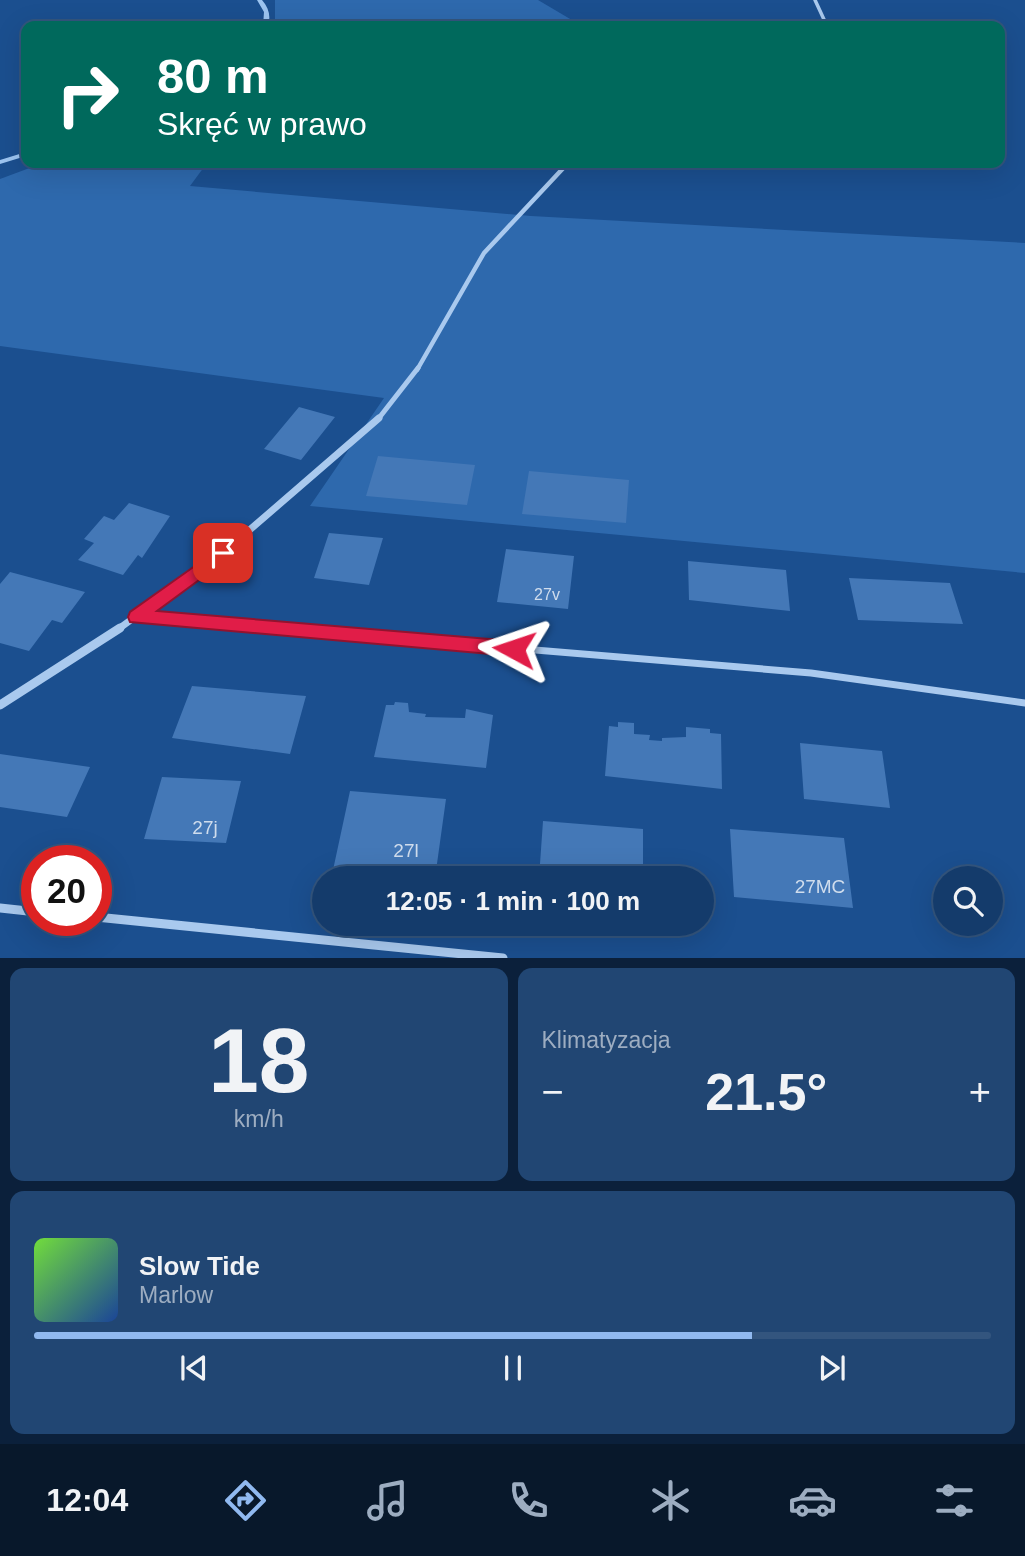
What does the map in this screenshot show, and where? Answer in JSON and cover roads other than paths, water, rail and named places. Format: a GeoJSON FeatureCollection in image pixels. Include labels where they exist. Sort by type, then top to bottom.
{"type":"FeatureCollection","features":[{"type":"Feature","properties":{"kind":"street"},"geometry":{"type":"LineString","coordinates":[[0,705],[137,617],[223,553],[379,418]]}},
{"type":"Feature","properties":{"kind":"street"},"geometry":{"type":"LineString","coordinates":[[0,908],[21,910]]}},
{"type":"Feature","properties":{"kind":"street"},"geometry":{"type":"LineString","coordinates":[[112,919],[503,957]]}},
{"type":"Feature","properties":{"kind":"lane"},"geometry":{"type":"LineString","coordinates":[[815,0],[825,21]]}},
{"type":"Feature","properties":{"kind":"lane"},"geometry":{"type":"LineString","coordinates":[[379,418],[423,362],[484,253],[563,168]]}},
{"type":"Feature","properties":{"kind":"lane"},"geometry":{"type":"LineString","coordinates":[[137,617],[811,673],[1025,704]]}},
{"type":"Feature","properties":{"kind":"waterway"},"geometry":{"type":"LineString","coordinates":[[259,0],[267,12],[267,21]]}},
{"type":"Feature","properties":{"kind":"waterway"},"geometry":{"type":"LineString","coordinates":[[0,162],[21,156]]}}]}
